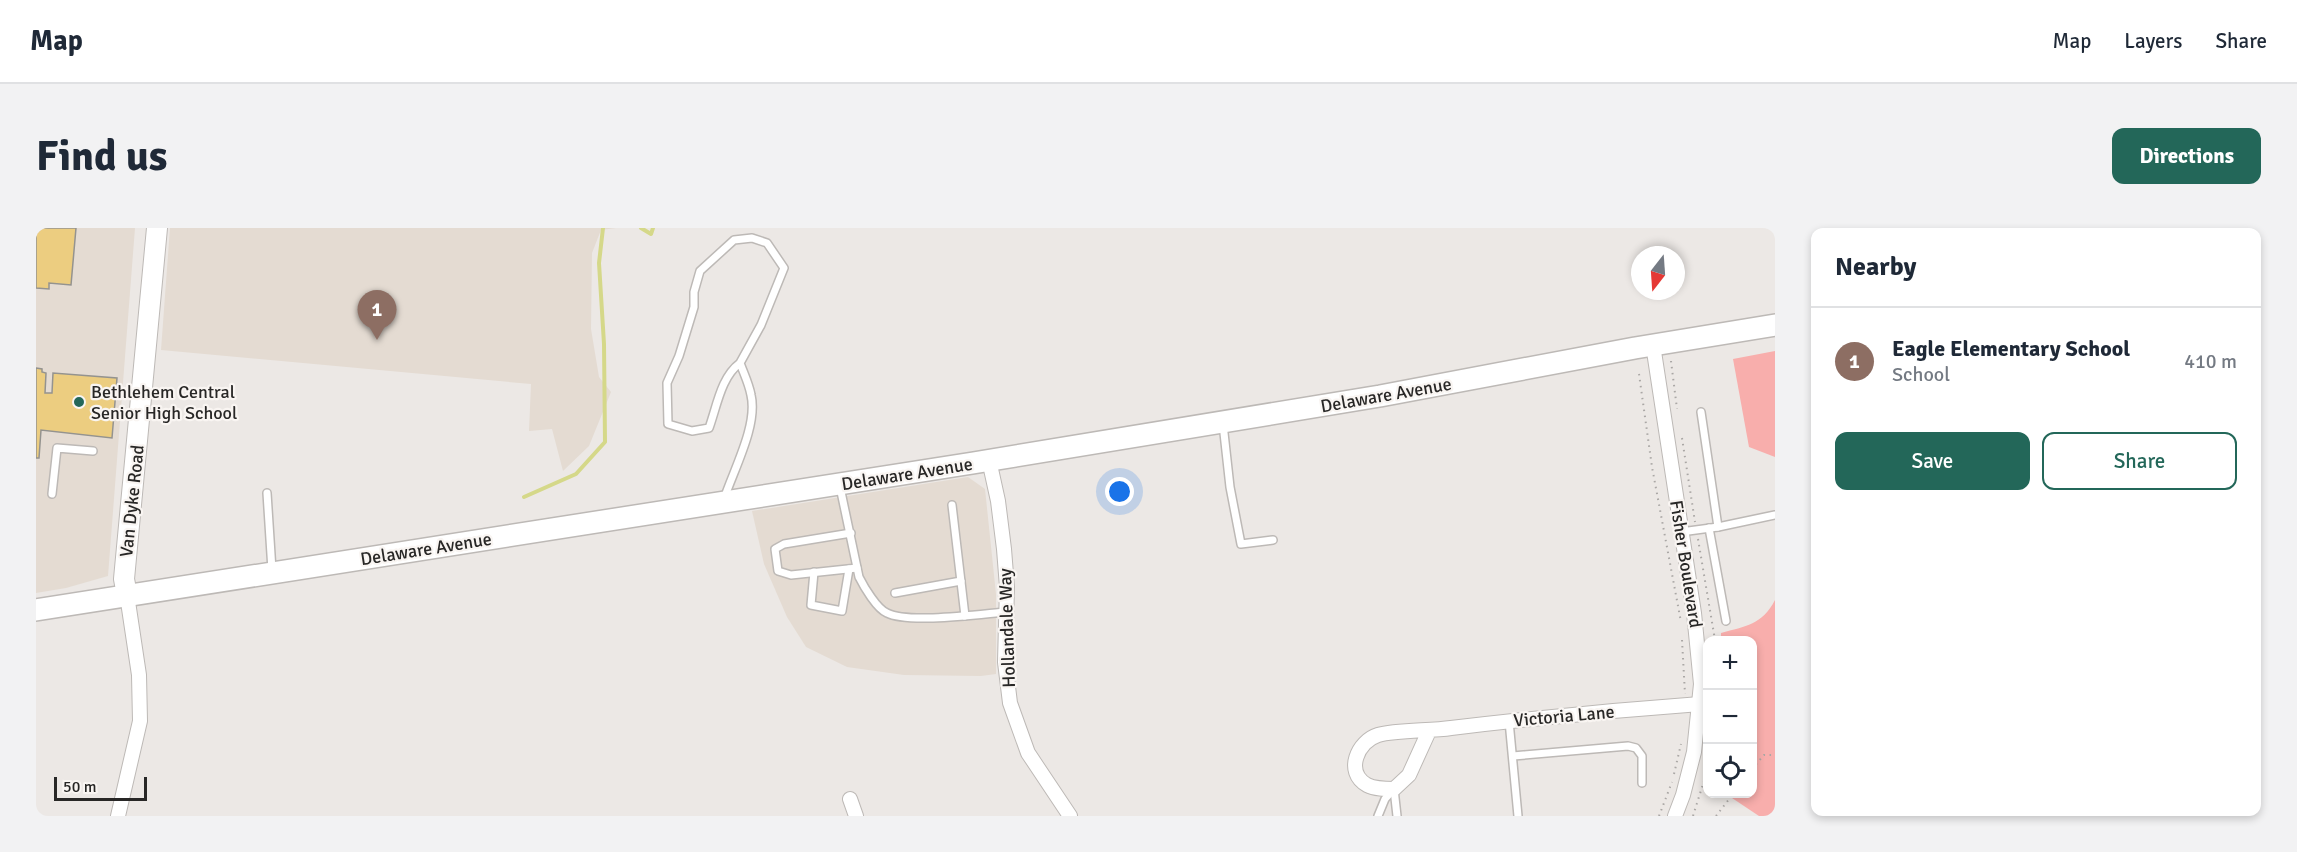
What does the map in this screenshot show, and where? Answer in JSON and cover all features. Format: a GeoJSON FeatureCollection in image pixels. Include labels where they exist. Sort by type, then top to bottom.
{"type":"FeatureCollection","features":[{"type":"Feature","properties":{"kind":"main road","name":"Delaware Avenue"},"geometry":{"type":"LineString","coordinates":[[36,610],[840,485],[1369,398],[1653,345],[1775,325]]}},
{"type":"Feature","properties":{"kind":"street","name":"Van Dyke Road"},"geometry":{"type":"LineString","coordinates":[[127,595],[124,579],[157,228]]}},
{"type":"Feature","properties":{"kind":"street","name":"Fisher Boulevard"},"geometry":{"type":"LineString","coordinates":[[1653,345],[1698,648],[1700,704],[1694,752],[1675,816]]}},
{"type":"Feature","properties":{"kind":"street","name":"Hollandale Way"},"geometry":{"type":"LineString","coordinates":[[989,460],[998,501],[1004,549],[1005,662],[1010,703],[1028,753],[1070,816]]}},
{"type":"Feature","properties":{"kind":"street"},"geometry":{"type":"LineString","coordinates":[[118,816],[140,721],[139,675],[127,595]]}},
{"type":"Feature","properties":{"kind":"street","name":"Victoria Lane"},"geometry":{"type":"LineString","coordinates":[[1394,789],[1377,788],[1366,784],[1360,778],[1356,765],[1358,751],[1363,744],[1379,735],[1700,704]]}},
{"type":"Feature","properties":{"kind":"street"},"geometry":{"type":"LineString","coordinates":[[1394,789],[1408,775],[1429,731]]}},
{"type":"Feature","properties":{"kind":"street"},"geometry":{"type":"LineString","coordinates":[[850,799],[856,816]]}},
{"type":"Feature","properties":{"kind":"lane"},"geometry":{"type":"LineString","coordinates":[[723,504],[747,439],[752,414],[752,396],[740,363],[761,325],[784,268],[767,243],[752,238],[734,240],[700,271],[694,292],[694,308],[679,356],[667,382],[668,424],[692,431],[709,428],[726,378],[740,363]]}},
{"type":"Feature","properties":{"kind":"lane"},"geometry":{"type":"LineString","coordinates":[[1701,412],[1718,526]]}},
{"type":"Feature","properties":{"kind":"lane"},"geometry":{"type":"LineString","coordinates":[[1223,422],[1230,487],[1241,544],[1273,540]]}},
{"type":"Feature","properties":{"kind":"lane"},"geometry":{"type":"LineString","coordinates":[[52,494],[57,448],[93,451]]}},
{"type":"Feature","properties":{"kind":"lane"},"geometry":{"type":"LineString","coordinates":[[814,572],[811,605],[842,612],[853,568],[851,533],[840,485]]}},
{"type":"Feature","properties":{"kind":"lane"},"geometry":{"type":"LineString","coordinates":[[267,494],[273,573]]}},
{"type":"Feature","properties":{"kind":"lane"},"geometry":{"type":"LineString","coordinates":[[952,505],[965,616]]}},
{"type":"Feature","properties":{"kind":"lane"},"geometry":{"type":"LineString","coordinates":[[1681,532],[1775,515]]}},
{"type":"Feature","properties":{"kind":"lane"},"geometry":{"type":"LineString","coordinates":[[1709,528],[1726,621]]}},
{"type":"Feature","properties":{"kind":"lane"},"geometry":{"type":"LineString","coordinates":[[851,533],[783,544],[775,549],[778,571],[791,574],[853,568]]}},
{"type":"Feature","properties":{"kind":"lane"},"geometry":{"type":"LineString","coordinates":[[853,568],[866,590],[886,613],[907,618],[1006,612]]}},
{"type":"Feature","properties":{"kind":"lane"},"geometry":{"type":"LineString","coordinates":[[895,593],[961,581]]}},
{"type":"Feature","properties":{"kind":"lane"},"geometry":{"type":"LineString","coordinates":[[1509,721],[1518,816]]}},
{"type":"Feature","properties":{"kind":"lane"},"geometry":{"type":"LineString","coordinates":[[1512,756],[1628,746],[1636,748],[1642,756],[1642,783]]}},
{"type":"Feature","properties":{"kind":"lane"},"geometry":{"type":"LineString","coordinates":[[1378,816],[1385,799],[1394,789]]}},
{"type":"Feature","properties":{"kind":"lane"},"geometry":{"type":"LineString","coordinates":[[1394,789],[1397,816]]}},
{"type":"Feature","properties":{"kind":"path"},"geometry":{"type":"LineString","coordinates":[[1671,361],[1678,419]]}},
{"type":"Feature","properties":{"kind":"path"},"geometry":{"type":"LineString","coordinates":[[1639,374],[1652,467],[1682,630]]}},
{"type":"Feature","properties":{"kind":"path"},"geometry":{"type":"LineString","coordinates":[[1680,430],[1714,636]]}},
{"type":"Feature","properties":{"kind":"path"},"geometry":{"type":"LineString","coordinates":[[1682,640],[1685,705]]}},
{"type":"Feature","properties":{"kind":"path"},"geometry":{"type":"LineString","coordinates":[[1659,816],[1672,780],[1681,742]]}},
{"type":"Feature","properties":{"kind":"path"},"geometry":{"type":"LineString","coordinates":[[1757,764],[1764,755],[1775,755]]}},
{"type":"Feature","properties":{"kind":"path"},"geometry":{"type":"LineString","coordinates":[[1693,816],[1703,782]]}},
{"type":"Feature","properties":{"kind":"path"},"geometry":{"type":"LineString","coordinates":[[1716,816],[1730,798]]}},
{"type":"Feature","properties":{"kind":"shaded area","name":"Bethlehem Central Senior High School"},"geometry":{"type":"Polygon","coordinates":[[[36,228],[135,228],[108,576],[66,588],[36,593],[36,228]]]}},
{"type":"Feature","properties":{"kind":"shaded area"},"geometry":{"type":"Polygon","coordinates":[[[170,228],[616,228],[601,230],[592,253],[591,329],[599,377],[611,392],[589,446],[563,471],[552,429],[529,431],[531,384],[161,350],[170,228]]]}},
{"type":"Feature","properties":{"kind":"shaded area"},"geometry":{"type":"Polygon","coordinates":[[[1775,351],[1775,457],[1749,447],[1733,359],[1775,351]]]}},
{"type":"Feature","properties":{"kind":"shaded area"},"geometry":{"type":"Polygon","coordinates":[[[968,477],[985,489],[996,594],[996,674],[981,676],[904,675],[847,667],[806,647],[787,617],[764,564],[752,511],[968,477]]]}},
{"type":"Feature","properties":{"kind":"shaded area"},"geometry":{"type":"Polygon","coordinates":[[[1775,600],[1775,816],[1759,816],[1732,798],[1757,798],[1757,636],[1721,636],[1721,633],[1759,620],[1775,600]]]}},
{"type":"Feature","properties":{"kind":"building"},"geometry":{"type":"Polygon","coordinates":[[[36,228],[76,228],[71,285],[49,283],[49,289],[36,288],[36,228]]]}},
{"type":"Feature","properties":{"kind":"building","name":"Bethlehem Central Senior High School"},"geometry":{"type":"Polygon","coordinates":[[[36,368],[46,373],[45,393],[52,393],[53,373],[117,378],[112,438],[41,430],[39,458],[36,458],[36,368]]]}},
{"type":"Feature","properties":{"kind":"waterway"},"geometry":{"type":"LineString","coordinates":[[524,497],[576,474],[605,442],[604,344],[599,263],[603,228]]}},
{"type":"Feature","properties":{"kind":"waterway"},"geometry":{"type":"LineString","coordinates":[[641,228],[651,234],[653,228]]}},
{"type":"Feature","properties":{"kind":"place","name":"Eagle Elementary School"},"geometry":{"type":"Point","coordinates":[377,340]}},
{"type":"Feature","properties":{"kind":"place","name":"Bethlehem Central Senior High School"},"geometry":{"type":"Point","coordinates":[79,402]}}]}
